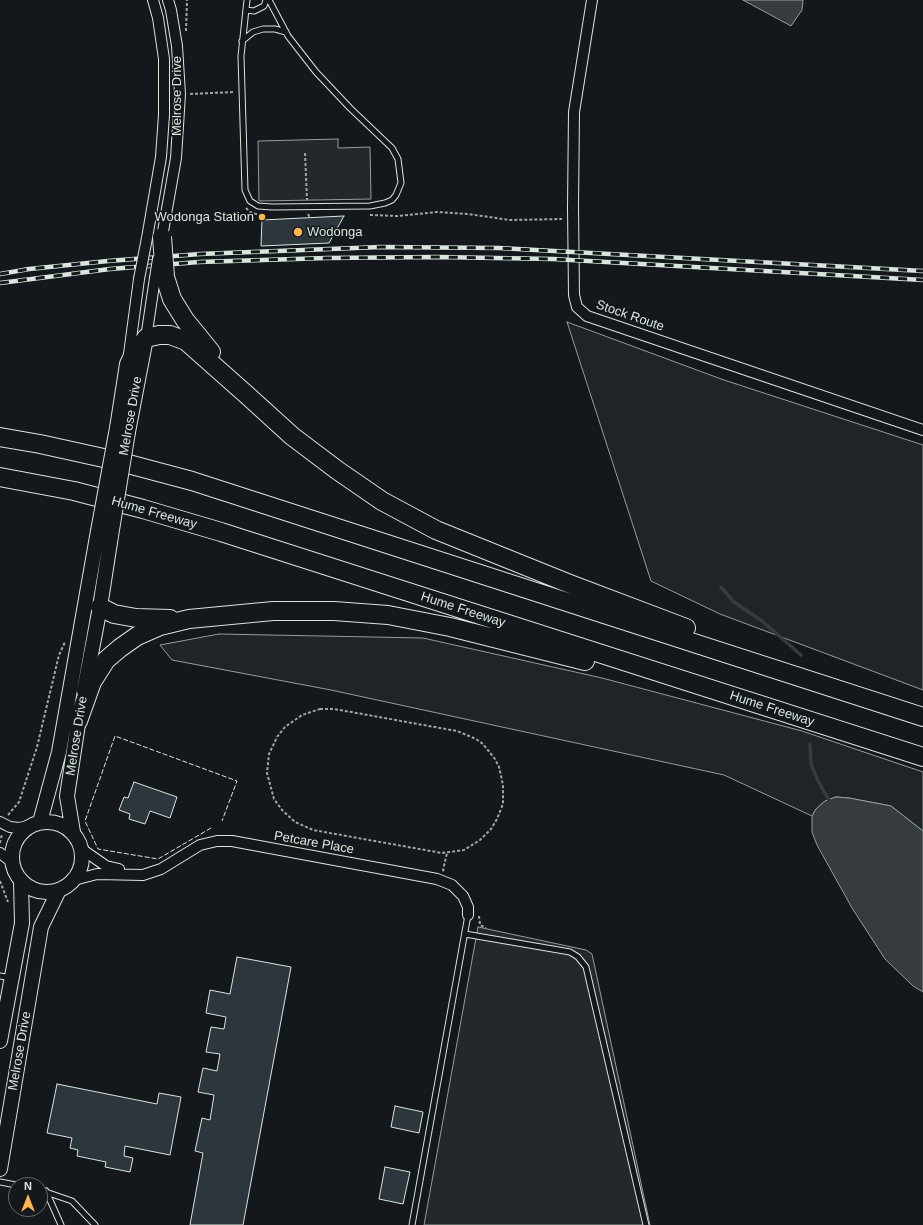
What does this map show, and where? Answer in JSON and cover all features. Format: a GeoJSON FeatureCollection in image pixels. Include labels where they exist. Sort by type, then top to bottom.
{"type":"FeatureCollection","features":[{"type":"Feature","properties":{"kind":"highway"},"geometry":{"type":"LineString","coordinates":[[154,238],[160,278],[172,299],[185,320],[248,396]]}},
{"type":"Feature","properties":{"kind":"highway"},"geometry":{"type":"LineString","coordinates":[[146,338],[167,335],[176,336],[182,339],[292,436],[337,470],[382,501],[436,530],[570,584],[901,710]]}},
{"type":"Feature","properties":{"kind":"highway"},"geometry":{"type":"LineString","coordinates":[[0,437],[117,461],[192,481],[923,717]]}},
{"type":"Feature","properties":{"kind":"highway","name":"Hume Freeway"},"geometry":{"type":"LineString","coordinates":[[0,477],[74,491],[221,532],[923,757]]}},
{"type":"Feature","properties":{"kind":"highway"},"geometry":{"type":"LineString","coordinates":[[100,607],[114,614],[136,618],[189,619],[273,611],[334,611],[388,615],[450,628],[593,663],[628,663]]}},
{"type":"Feature","properties":{"kind":"highway"},"geometry":{"type":"LineString","coordinates":[[78,721],[92,682],[106,660],[137,636],[160,626],[189,619]]}},
{"type":"Feature","properties":{"kind":"main road"},"geometry":{"type":"LineString","coordinates":[[127,364],[134,349],[146,338]]}},
{"type":"Feature","properties":{"kind":"main road","name":"Melrose Drive"},"geometry":{"type":"LineString","coordinates":[[34,824],[59,752],[90,580],[104,534],[123,430],[146,338]]}},
{"type":"Feature","properties":{"kind":"main road","name":"Melrose Drive"},"geometry":{"type":"LineString","coordinates":[[123,430],[127,364]]}},
{"type":"Feature","properties":{"kind":"main road","name":"Melrose Drive"},"geometry":{"type":"LineString","coordinates":[[73,832],[68,796],[78,721],[100,607],[104,534]]}},
{"type":"Feature","properties":{"kind":"main road"},"geometry":{"type":"LineString","coordinates":[[90,580],[92,596],[100,607]]}},
{"type":"Feature","properties":{"kind":"main road"},"geometry":{"type":"LineString","coordinates":[[52,821],[64,825],[73,832],[79,840],[82,850],[82,866],[74,880],[68,886],[49,892],[39,891],[29,887],[21,881],[15,872],[12,862],[12,852],[15,842],[20,833],[34,824],[52,821]]}},
{"type":"Feature","properties":{"kind":"main road","name":"Melrose Drive"},"geometry":{"type":"LineString","coordinates":[[0,1042],[6,977],[22,923],[21,881]]}},
{"type":"Feature","properties":{"kind":"main road","name":"Melrose Drive"},"geometry":{"type":"LineString","coordinates":[[0,1169],[41,928],[59,890]]}},
{"type":"Feature","properties":{"kind":"street","name":"Melrose Drive"},"geometry":{"type":"LineString","coordinates":[[152,0],[158,18],[164,59],[164,116],[154,238]]}},
{"type":"Feature","properties":{"kind":"street","name":"Melrose Drive"},"geometry":{"type":"LineString","coordinates":[[127,364],[140,279],[154,238],[176,158],[180,94],[178,46],[168,0]]}},
{"type":"Feature","properties":{"kind":"street","name":"Stock Route"},"geometry":{"type":"LineString","coordinates":[[592,0],[574,112],[574,295],[577,307],[587,316],[923,430]]}},
{"type":"Feature","properties":{"kind":"street","name":"Melrose Drive"},"geometry":{"type":"LineString","coordinates":[[146,338],[160,278]]}},
{"type":"Feature","properties":{"kind":"street"},"geometry":{"type":"LineString","coordinates":[[2,823],[19,828],[34,824]]}},
{"type":"Feature","properties":{"kind":"street","name":"Petcare Place"},"geometry":{"type":"LineString","coordinates":[[74,880],[96,874],[143,875],[161,869],[200,845],[232,841],[437,879],[452,885],[463,896],[474,915]]}},
{"type":"Feature","properties":{"kind":"street"},"geometry":{"type":"LineString","coordinates":[[82,850],[106,866],[143,875]]}},
{"type":"Feature","properties":{"kind":"street"},"geometry":{"type":"LineString","coordinates":[[0,853],[12,862]]}},
{"type":"Feature","properties":{"kind":"lane"},"geometry":{"type":"LineString","coordinates":[[247,0],[241,56],[245,190],[250,201],[258,206],[272,208],[370,206],[392,200],[401,183],[398,159],[392,148],[350,108],[316,72],[286,32],[267,0]]}},
{"type":"Feature","properties":{"kind":"lane"},"geometry":{"type":"LineString","coordinates":[[246,10],[254,11],[264,6],[267,0]]}},
{"type":"Feature","properties":{"kind":"lane"},"geometry":{"type":"LineString","coordinates":[[242,41],[253,32],[263,29],[286,32]]}},
{"type":"Feature","properties":{"kind":"lane"},"geometry":{"type":"LineString","coordinates":[[412,1225],[465,934],[474,915]]}},
{"type":"Feature","properties":{"kind":"lane"},"geometry":{"type":"LineString","coordinates":[[465,934],[570,952],[578,957],[586,967],[646,1225]]}},
{"type":"Feature","properties":{"kind":"lane"},"geometry":{"type":"LineString","coordinates":[[48,1192],[72,1201],[94,1225]]}},
{"type":"Feature","properties":{"kind":"lane"},"geometry":{"type":"LineString","coordinates":[[48,1196],[61,1225]]}},
{"type":"Feature","properties":{"kind":"path"},"geometry":{"type":"LineString","coordinates":[[187,94],[236,92]]}},
{"type":"Feature","properties":{"kind":"path"},"geometry":{"type":"LineString","coordinates":[[305,153],[308,215],[310,218]]}},
{"type":"Feature","properties":{"kind":"path"},"geometry":{"type":"LineString","coordinates":[[242,204],[250,212],[256,215],[263,215]]}},
{"type":"Feature","properties":{"kind":"path"},"geometry":{"type":"LineString","coordinates":[[370,215],[397,216],[437,212],[468,214],[510,220],[573,219]]}},
{"type":"Feature","properties":{"kind":"path"},"geometry":{"type":"LineString","coordinates":[[308,215],[316,215]]}},
{"type":"Feature","properties":{"kind":"path"},"geometry":{"type":"LineString","coordinates":[[0,845],[2,823],[19,802],[37,747],[58,655],[68,638]]}},
{"type":"Feature","properties":{"kind":"path"},"geometry":{"type":"LineString","coordinates":[[320,709],[334,709],[456,731],[466,734],[483,744],[495,759],[502,776],[504,795],[503,804],[491,829],[480,840],[464,850],[447,853],[312,830],[289,818],[274,799],[267,773],[269,754],[280,731],[293,720],[302,715],[320,709]]}},
{"type":"Feature","properties":{"kind":"path"},"geometry":{"type":"LineString","coordinates":[[447,853],[443,870],[447,872]]}},
{"type":"Feature","properties":{"kind":"path"},"geometry":{"type":"LineString","coordinates":[[0,881],[9,907]]}},
{"type":"Feature","properties":{"kind":"path"},"geometry":{"type":"LineString","coordinates":[[474,915],[480,925],[492,930]]}},
{"type":"Feature","properties":{"kind":"shaded area"},"geometry":{"type":"Polygon","coordinates":[[[743,0],[803,0],[802,10],[791,26],[743,0]]]}},
{"type":"Feature","properties":{"kind":"shaded area"},"geometry":{"type":"Polygon","coordinates":[[[338,139],[338,148],[370,147],[371,199],[259,201],[258,141],[338,139]]]}},
{"type":"Feature","properties":{"kind":"shaded area"},"geometry":{"type":"Polygon","coordinates":[[[567,322],[724,380],[923,445],[923,690],[720,614],[651,581],[567,322]]]}},
{"type":"Feature","properties":{"kind":"shaded area"},"geometry":{"type":"Polygon","coordinates":[[[219,634],[423,638],[602,678],[802,731],[923,772],[923,831],[891,806],[836,797],[825,801],[816,809],[812,816],[724,775],[331,690],[172,660],[160,645],[219,634]]]}},
{"type":"Feature","properties":{"kind":"shaded area"},"geometry":{"type":"Polygon","coordinates":[[[836,797],[891,806],[923,831],[923,992],[913,986],[885,959],[852,908],[817,845],[812,832],[812,816],[816,809],[825,801],[836,797]]]}},
{"type":"Feature","properties":{"kind":"shaded area"},"geometry":{"type":"Polygon","coordinates":[[[478,927],[586,950],[592,954],[650,1225],[424,1225],[478,927]]]}},
{"type":"Feature","properties":{"kind":"building","name":"Wodonga"},"geometry":{"type":"Polygon","coordinates":[[[344,216],[329,243],[261,246],[262,220],[344,216]]]}},
{"type":"Feature","properties":{"kind":"building"},"geometry":{"type":"Polygon","coordinates":[[[134,782],[177,797],[170,818],[150,811],[145,824],[129,819],[130,814],[119,810],[124,797],[128,798],[134,782]]]}},
{"type":"Feature","properties":{"kind":"building"},"geometry":{"type":"Polygon","coordinates":[[[237,957],[291,967],[243,1225],[190,1225],[203,1153],[195,1151],[202,1118],[210,1120],[214,1095],[198,1092],[203,1068],[217,1071],[220,1054],[206,1052],[211,1027],[224,1029],[226,1017],[206,1013],[210,990],[230,994],[237,957]]]}},
{"type":"Feature","properties":{"kind":"building"},"geometry":{"type":"Polygon","coordinates":[[[57,1084],[157,1104],[159,1093],[181,1097],[170,1155],[125,1146],[124,1156],[133,1158],[130,1172],[105,1167],[106,1162],[77,1156],[78,1150],[70,1148],[72,1138],[47,1133],[57,1084]]]}},
{"type":"Feature","properties":{"kind":"building"},"geometry":{"type":"Polygon","coordinates":[[[395,1106],[423,1112],[419,1133],[391,1127],[395,1106]]]}},
{"type":"Feature","properties":{"kind":"building"},"geometry":{"type":"Polygon","coordinates":[[[385,1167],[410,1172],[403,1204],[379,1199],[385,1167]]]}},
{"type":"Feature","properties":{"kind":"waterway"},"geometry":{"type":"LineString","coordinates":[[721,587],[734,602],[762,621],[801,655]]}},
{"type":"Feature","properties":{"kind":"waterway"},"geometry":{"type":"LineString","coordinates":[[810,744],[811,764],[818,781],[829,800]]}},
{"type":"Feature","properties":{"kind":"railway"},"geometry":{"type":"LineString","coordinates":[[0,274],[29,269],[108,261],[200,254],[381,247],[499,248],[923,271]]}},
{"type":"Feature","properties":{"kind":"railway"},"geometry":{"type":"LineString","coordinates":[[0,283],[110,269],[199,262],[327,258],[438,257],[553,259],[923,280]]}},
{"type":"Feature","properties":{"kind":"fence"},"geometry":{"type":"LineString","coordinates":[[211,828],[158,859],[98,849],[85,821],[115,736],[237,781],[222,821]]}},
{"type":"Feature","properties":{"kind":"place","name":"Wodonga Station"},"geometry":{"type":"Point","coordinates":[262,217]}},
{"type":"Feature","properties":{"kind":"place","name":"Wodonga"},"geometry":{"type":"Point","coordinates":[298,232]}}]}
